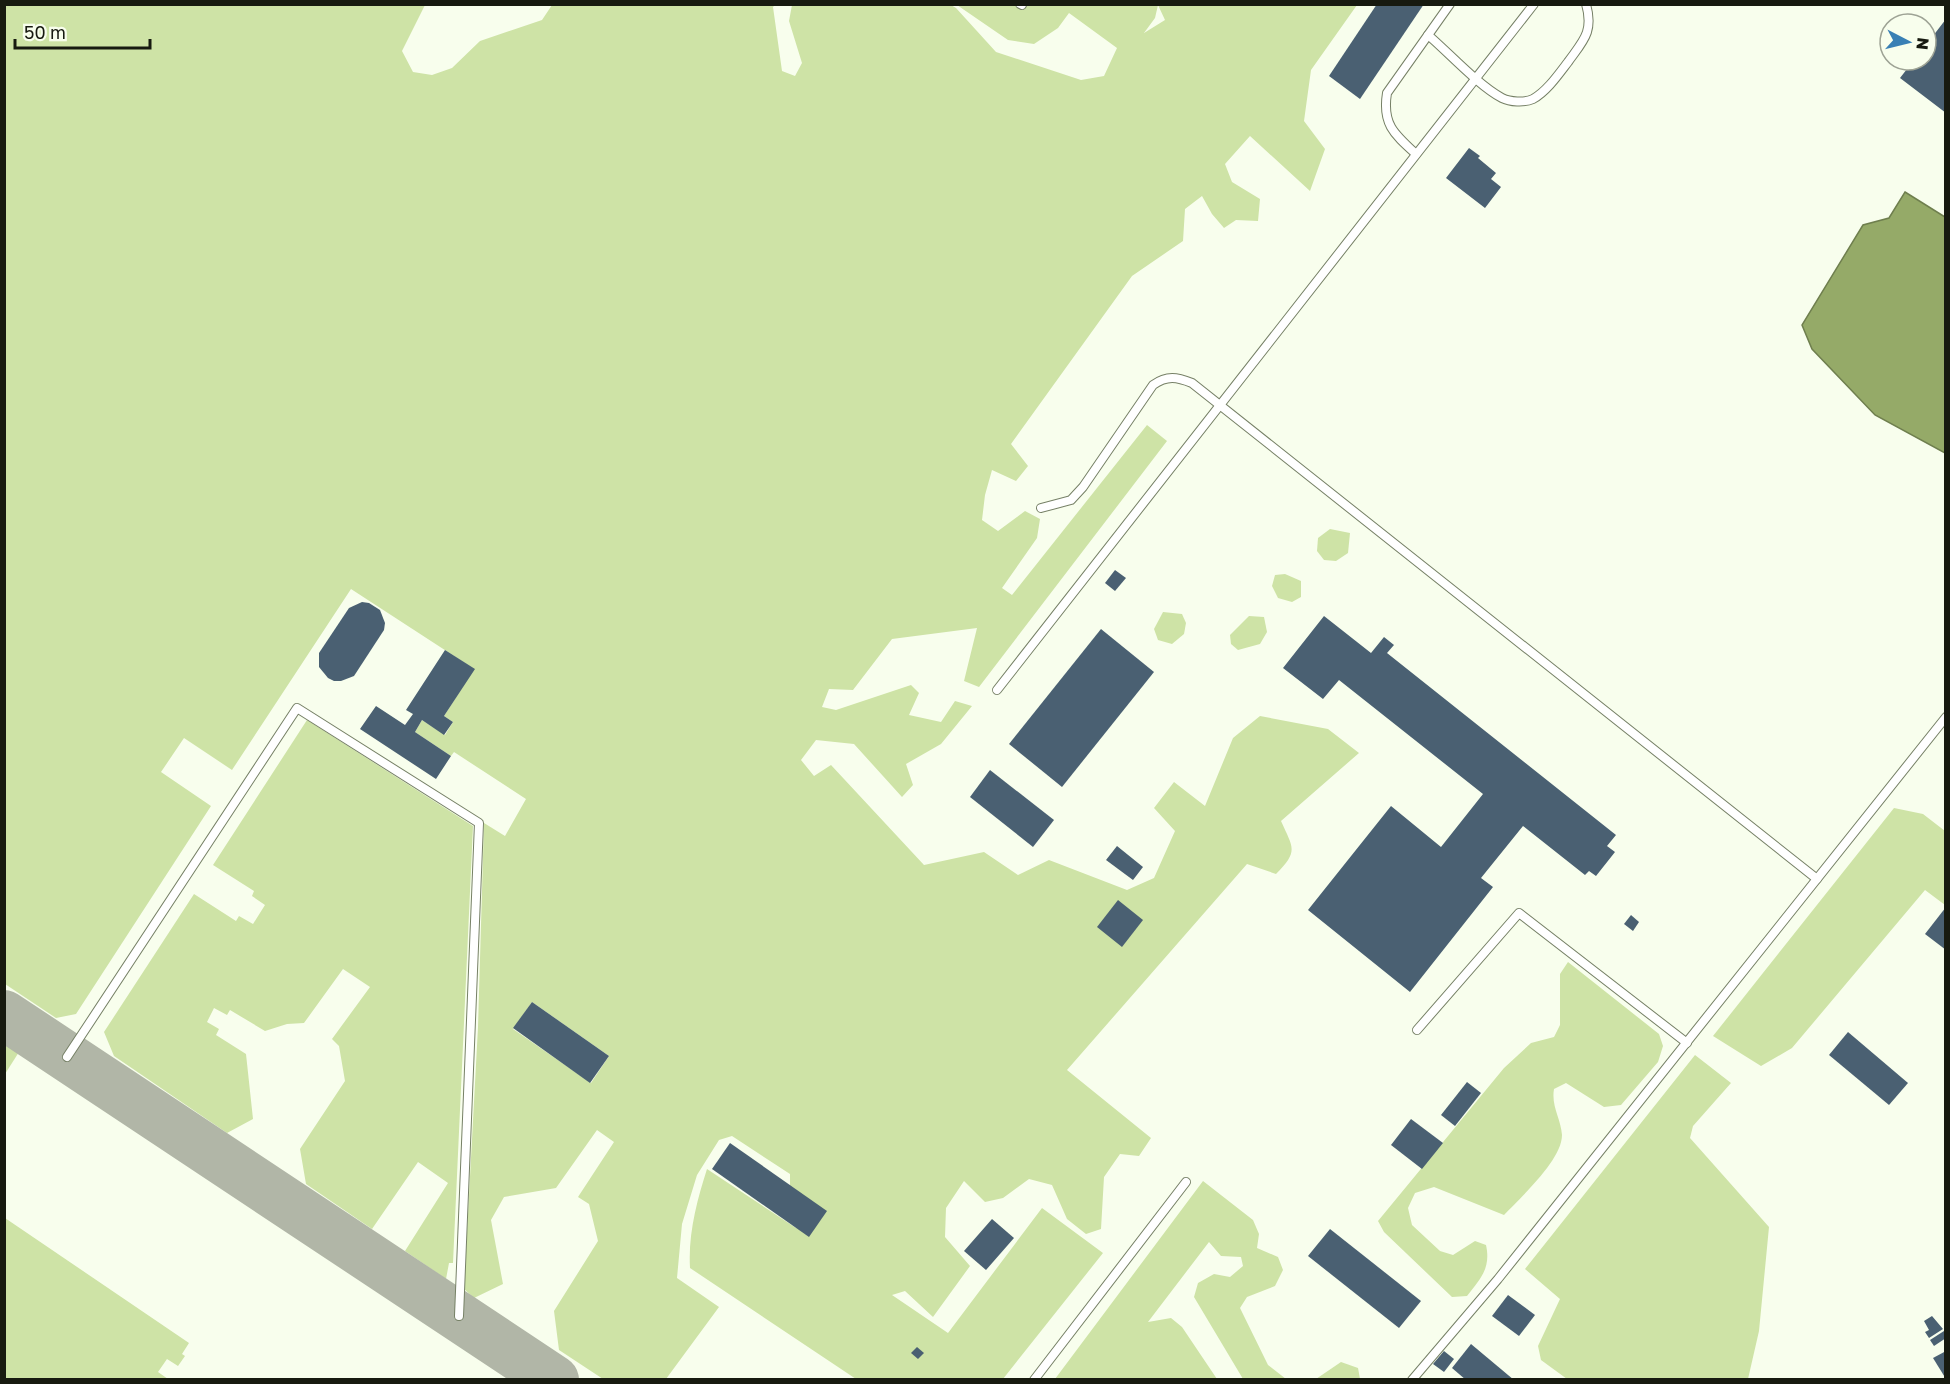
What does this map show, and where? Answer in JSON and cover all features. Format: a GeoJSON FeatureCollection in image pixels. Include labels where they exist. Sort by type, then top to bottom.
{"type":"FeatureCollection","features":[{"type":"Feature","properties":{"kind":"lane"},"geometry":{"type":"LineString","coordinates":[[1416,154],[1394,134],[1385,104],[1387,93],[1450,4]]}},
{"type":"Feature","properties":{"kind":"lane"},"geometry":{"type":"LineString","coordinates":[[997,690],[1534,4]]}},
{"type":"Feature","properties":{"kind":"lane"},"geometry":{"type":"LineString","coordinates":[[1428,34],[1476,78],[1502,98],[1518,102],[1533,99],[1555,79],[1587,35],[1590,18],[1586,4]]}},
{"type":"Feature","properties":{"kind":"lane"},"geometry":{"type":"LineString","coordinates":[[1041,508],[1071,500],[1083,488],[1153,385],[1163,378],[1177,377],[1192,383],[1817,879]]}},
{"type":"Feature","properties":{"kind":"lane"},"geometry":{"type":"LineString","coordinates":[[67,1057],[297,708],[479,823],[459,1316]]}},
{"type":"Feature","properties":{"kind":"lane"},"geometry":{"type":"LineString","coordinates":[[1412,1380],[1498,1279],[1946,717]]}},
{"type":"Feature","properties":{"kind":"lane"},"geometry":{"type":"LineString","coordinates":[[1417,1030],[1519,914],[1686,1043]]}},
{"type":"Feature","properties":{"kind":"lane"},"geometry":{"type":"LineString","coordinates":[[1034,1380],[1186,1182]]}},
{"type":"Feature","properties":{"kind":"shaded area"},"geometry":{"type":"Polygon","coordinates":[[[4,5],[425,5],[402,51],[413,72],[432,75],[452,68],[480,41],[542,20],[552,5],[775,5],[773,7],[782,71],[795,76],[802,63],[789,21],[792,5],[951,5],[996,52],[1081,80],[1104,76],[1117,48],[1069,13],[1058,28],[1034,44],[1008,40],[957,5],[1158,5],[1357,5],[1311,70],[1304,121],[1325,149],[1310,191],[1250,136],[1225,164],[1232,182],[1260,199],[1258,221],[1236,220],[1224,228],[1212,214],[1202,196],[1185,209],[1183,241],[1132,276],[1011,444],[1028,466],[1016,481],[992,470],[985,495],[982,520],[998,531],[1025,511],[1040,519],[1037,538],[1002,588],[1012,595],[1147,425],[1167,441],[979,687],[964,681],[977,628],[892,639],[853,690],[829,689],[822,707],[836,710],[911,685],[919,693],[909,715],[941,722],[955,701],[972,706],[941,744],[906,764],[913,785],[902,797],[854,744],[816,740],[801,760],[814,776],[831,765],[924,865],[984,852],[1018,875],[1049,860],[1127,890],[1154,878],[1175,831],[1154,808],[1174,782],[1205,806],[1233,738],[1260,716],[1328,729],[1359,753],[1281,821],[1292,849],[1288,860],[1276,874],[1247,864],[1067,1070],[1151,1138],[1139,1156],[1120,1154],[1104,1177],[1101,1229],[1086,1234],[1067,1219],[1052,1185],[1029,1179],[1003,1198],[985,1202],[964,1181],[946,1208],[945,1237],[970,1266],[933,1317],[905,1291],[892,1295],[948,1333],[1042,1208],[1103,1253],[1003,1379],[856,1379],[690,1268],[690,1243],[694,1217],[707,1169],[796,1228],[790,1210],[790,1174],[732,1136],[719,1140],[697,1175],[682,1224],[677,1278],[719,1307],[666,1379],[603,1379],[559,1350],[554,1311],[598,1241],[589,1204],[578,1197],[614,1142],[597,1130],[556,1188],[504,1197],[491,1220],[503,1284],[474,1298],[464,1289],[478,1027],[484,823],[505,836],[526,799],[454,752],[451,756],[415,732],[422,720],[445,735],[453,722],[444,716],[474,669],[351,589],[232,770],[184,738],[161,772],[211,806],[76,1014],[56,1018],[5,984],[4,5]],[[1158,5],[1155,18],[1144,33],[1165,20],[1158,5]],[[532,1002],[513,1029],[591,1083],[609,1056],[532,1002]]]}},
{"type":"Feature","properties":{"kind":"shaded area"},"geometry":{"type":"Polygon","coordinates":[[[1905,192],[1945,217],[1945,453],[1875,415],[1812,349],[1802,325],[1863,225],[1889,218],[1905,192]]]}},
{"type":"Feature","properties":{"kind":"shaded area"},"geometry":{"type":"Polygon","coordinates":[[[1330,529],[1350,533],[1348,553],[1336,561],[1324,560],[1317,551],[1318,538],[1330,529]]]}},
{"type":"Feature","properties":{"kind":"shaded area"},"geometry":{"type":"Polygon","coordinates":[[[1285,574],[1301,581],[1301,597],[1292,602],[1278,598],[1272,586],[1275,575],[1285,574]]]}},
{"type":"Feature","properties":{"kind":"shaded area"},"geometry":{"type":"Polygon","coordinates":[[[1163,612],[1182,614],[1186,623],[1184,634],[1172,644],[1158,640],[1154,629],[1163,612]]]}},
{"type":"Feature","properties":{"kind":"shaded area"},"geometry":{"type":"Polygon","coordinates":[[[1249,616],[1264,617],[1267,632],[1260,644],[1238,650],[1231,644],[1230,635],[1249,616]]]}},
{"type":"Feature","properties":{"kind":"shaded area"},"geometry":{"type":"Polygon","coordinates":[[[307,720],[473,826],[453,1263],[449,1263],[446,1279],[405,1251],[448,1183],[418,1162],[372,1229],[306,1184],[300,1149],[345,1081],[339,1046],[332,1039],[370,987],[343,969],[304,1023],[287,1024],[265,1031],[230,1010],[227,1015],[214,1008],[207,1022],[219,1029],[216,1035],[246,1054],[253,1119],[227,1133],[114,1056],[104,1032],[194,894],[236,921],[239,916],[253,924],[265,905],[252,896],[254,891],[213,865],[307,720]]]}},
{"type":"Feature","properties":{"kind":"shaded area"},"geometry":{"type":"Polygon","coordinates":[[[1894,808],[1923,814],[1945,831],[1945,905],[1925,890],[1792,1048],[1761,1066],[1713,1036],[1894,808]]]}},
{"type":"Feature","properties":{"kind":"shaded area"},"geometry":{"type":"Polygon","coordinates":[[[1568,962],[1659,1034],[1663,1046],[1658,1062],[1621,1105],[1604,1107],[1566,1083],[1554,1089],[1554,1101],[1562,1135],[1560,1145],[1548,1167],[1504,1215],[1434,1187],[1415,1193],[1408,1208],[1412,1225],[1440,1251],[1453,1255],[1475,1241],[1486,1245],[1487,1260],[1484,1272],[1467,1296],[1452,1297],[1384,1232],[1378,1221],[1504,1068],[1531,1043],[1554,1037],[1560,1025],[1560,974],[1568,962]]]}},
{"type":"Feature","properties":{"kind":"shaded area"},"geometry":{"type":"Polygon","coordinates":[[[5,1042],[19,1052],[5,1074],[5,1042]]]}},
{"type":"Feature","properties":{"kind":"shaded area"},"geometry":{"type":"Polygon","coordinates":[[[1695,1055],[1731,1083],[1693,1126],[1690,1138],[1769,1227],[1759,1331],[1748,1379],[1567,1379],[1541,1360],[1538,1346],[1560,1299],[1525,1269],[1695,1055]]]}},
{"type":"Feature","properties":{"kind":"shaded area"},"geometry":{"type":"Polygon","coordinates":[[[1203,1181],[1253,1220],[1259,1234],[1257,1248],[1278,1257],[1283,1270],[1275,1286],[1247,1297],[1240,1308],[1268,1365],[1286,1379],[1243,1379],[1194,1297],[1198,1283],[1214,1274],[1230,1277],[1243,1266],[1241,1257],[1221,1256],[1209,1242],[1148,1322],[1171,1318],[1182,1327],[1217,1379],[1055,1379],[1203,1181]]]}},
{"type":"Feature","properties":{"kind":"shaded area"},"geometry":{"type":"Polygon","coordinates":[[[5,1218],[189,1343],[182,1354],[185,1356],[178,1366],[167,1359],[158,1372],[168,1379],[5,1379],[5,1218]]]}},
{"type":"Feature","properties":{"kind":"shaded area"},"geometry":{"type":"Polygon","coordinates":[[[1341,1362],[1358,1368],[1360,1379],[1316,1379],[1341,1362]]]}},
{"type":"Feature","properties":{"kind":"building"},"geometry":{"type":"Polygon","coordinates":[[[1377,4],[1424,4],[1360,99],[1329,76],[1377,4]]]}},
{"type":"Feature","properties":{"kind":"building"},"geometry":{"type":"Polygon","coordinates":[[[1946,19],[1946,113],[1900,78],[1905,72],[1938,72],[1938,29],[1946,19]]]}},
{"type":"Feature","properties":{"kind":"building"},"geometry":{"type":"Polygon","coordinates":[[[1469,148],[1496,173],[1491,179],[1501,187],[1485,208],[1446,178],[1469,148]]]}},
{"type":"Feature","properties":{"kind":"building"},"geometry":{"type":"Polygon","coordinates":[[[1115,570],[1126,578],[1115,591],[1105,583],[1115,570]]]}},
{"type":"Feature","properties":{"kind":"building"},"geometry":{"type":"Polygon","coordinates":[[[362,602],[369,603],[380,610],[385,623],[384,630],[354,676],[334,681],[328,678],[319,667],[319,653],[349,608],[362,602]]]}},
{"type":"Feature","properties":{"kind":"building"},"geometry":{"type":"Polygon","coordinates":[[[1324,616],[1371,653],[1384,637],[1394,645],[1387,653],[1616,835],[1607,846],[1615,852],[1596,876],[1589,871],[1585,875],[1523,826],[1481,878],[1493,887],[1410,992],[1308,910],[1391,806],[1441,847],[1483,794],[1339,680],[1323,699],[1283,668],[1324,616]]]}},
{"type":"Feature","properties":{"kind":"building"},"geometry":{"type":"Polygon","coordinates":[[[1101,629],[1154,672],[1062,787],[1009,744],[1101,629]]]}},
{"type":"Feature","properties":{"kind":"building"},"geometry":{"type":"Polygon","coordinates":[[[445,650],[475,669],[444,716],[453,722],[444,735],[422,720],[415,732],[451,756],[436,779],[360,729],[376,706],[405,725],[413,714],[406,710],[445,650]]]}},
{"type":"Feature","properties":{"kind":"building"},"geometry":{"type":"Polygon","coordinates":[[[990,770],[1054,820],[1033,847],[970,797],[990,770]]]}},
{"type":"Feature","properties":{"kind":"building"},"geometry":{"type":"Polygon","coordinates":[[[1117,846],[1143,867],[1133,880],[1106,860],[1117,846]]]}},
{"type":"Feature","properties":{"kind":"building"},"geometry":{"type":"Polygon","coordinates":[[[1118,900],[1143,920],[1122,947],[1097,927],[1118,900]]]}},
{"type":"Feature","properties":{"kind":"building"},"geometry":{"type":"Polygon","coordinates":[[[1946,907],[1946,950],[1925,934],[1946,907]]]}},
{"type":"Feature","properties":{"kind":"building"},"geometry":{"type":"Polygon","coordinates":[[[1631,915],[1639,922],[1633,931],[1624,924],[1631,915]]]}},
{"type":"Feature","properties":{"kind":"building"},"geometry":{"type":"Polygon","coordinates":[[[532,1002],[609,1056],[590,1083],[513,1028],[532,1002]]]}},
{"type":"Feature","properties":{"kind":"building"},"geometry":{"type":"Polygon","coordinates":[[[1848,1032],[1908,1083],[1889,1105],[1829,1055],[1848,1032]]]}},
{"type":"Feature","properties":{"kind":"building"},"geometry":{"type":"Polygon","coordinates":[[[1467,1082],[1481,1093],[1455,1126],[1441,1115],[1467,1082]]]}},
{"type":"Feature","properties":{"kind":"building"},"geometry":{"type":"Polygon","coordinates":[[[1411,1119],[1443,1143],[1422,1169],[1391,1145],[1411,1119]]]}},
{"type":"Feature","properties":{"kind":"building"},"geometry":{"type":"Polygon","coordinates":[[[730,1143],[827,1211],[809,1237],[712,1169],[730,1143]]]}},
{"type":"Feature","properties":{"kind":"building"},"geometry":{"type":"Polygon","coordinates":[[[992,1219],[1014,1238],[986,1270],[964,1251],[992,1219]]]}},
{"type":"Feature","properties":{"kind":"building"},"geometry":{"type":"Polygon","coordinates":[[[1330,1229],[1421,1301],[1399,1328],[1308,1256],[1330,1229]]]}},
{"type":"Feature","properties":{"kind":"building"},"geometry":{"type":"Polygon","coordinates":[[[1508,1295],[1535,1315],[1519,1336],[1492,1316],[1508,1295]]]}},
{"type":"Feature","properties":{"kind":"building"},"geometry":{"type":"Polygon","coordinates":[[[1932,1316],[1943,1329],[1929,1338],[1925,1332],[1929,1330],[1924,1321],[1932,1316]]]}},
{"type":"Feature","properties":{"kind":"building"},"geometry":{"type":"Polygon","coordinates":[[[1944,1331],[1946,1338],[1934,1346],[1930,1340],[1944,1331]]]}},
{"type":"Feature","properties":{"kind":"building"},"geometry":{"type":"Polygon","coordinates":[[[1471,1344],[1514,1380],[1466,1380],[1452,1368],[1471,1344]]]}},
{"type":"Feature","properties":{"kind":"building"},"geometry":{"type":"Polygon","coordinates":[[[917,1347],[924,1353],[918,1359],[911,1353],[917,1347]]]}},
{"type":"Feature","properties":{"kind":"building"},"geometry":{"type":"Polygon","coordinates":[[[1444,1351],[1454,1359],[1444,1372],[1433,1364],[1444,1351]]]}},
{"type":"Feature","properties":{"kind":"building"},"geometry":{"type":"Polygon","coordinates":[[[1946,1351],[1946,1379],[1933,1358],[1946,1351]]]}},
{"type":"Feature","properties":{"kind":"taxiway"},"geometry":{"type":"LineString","coordinates":[[4,1015],[554,1380]]}}]}
